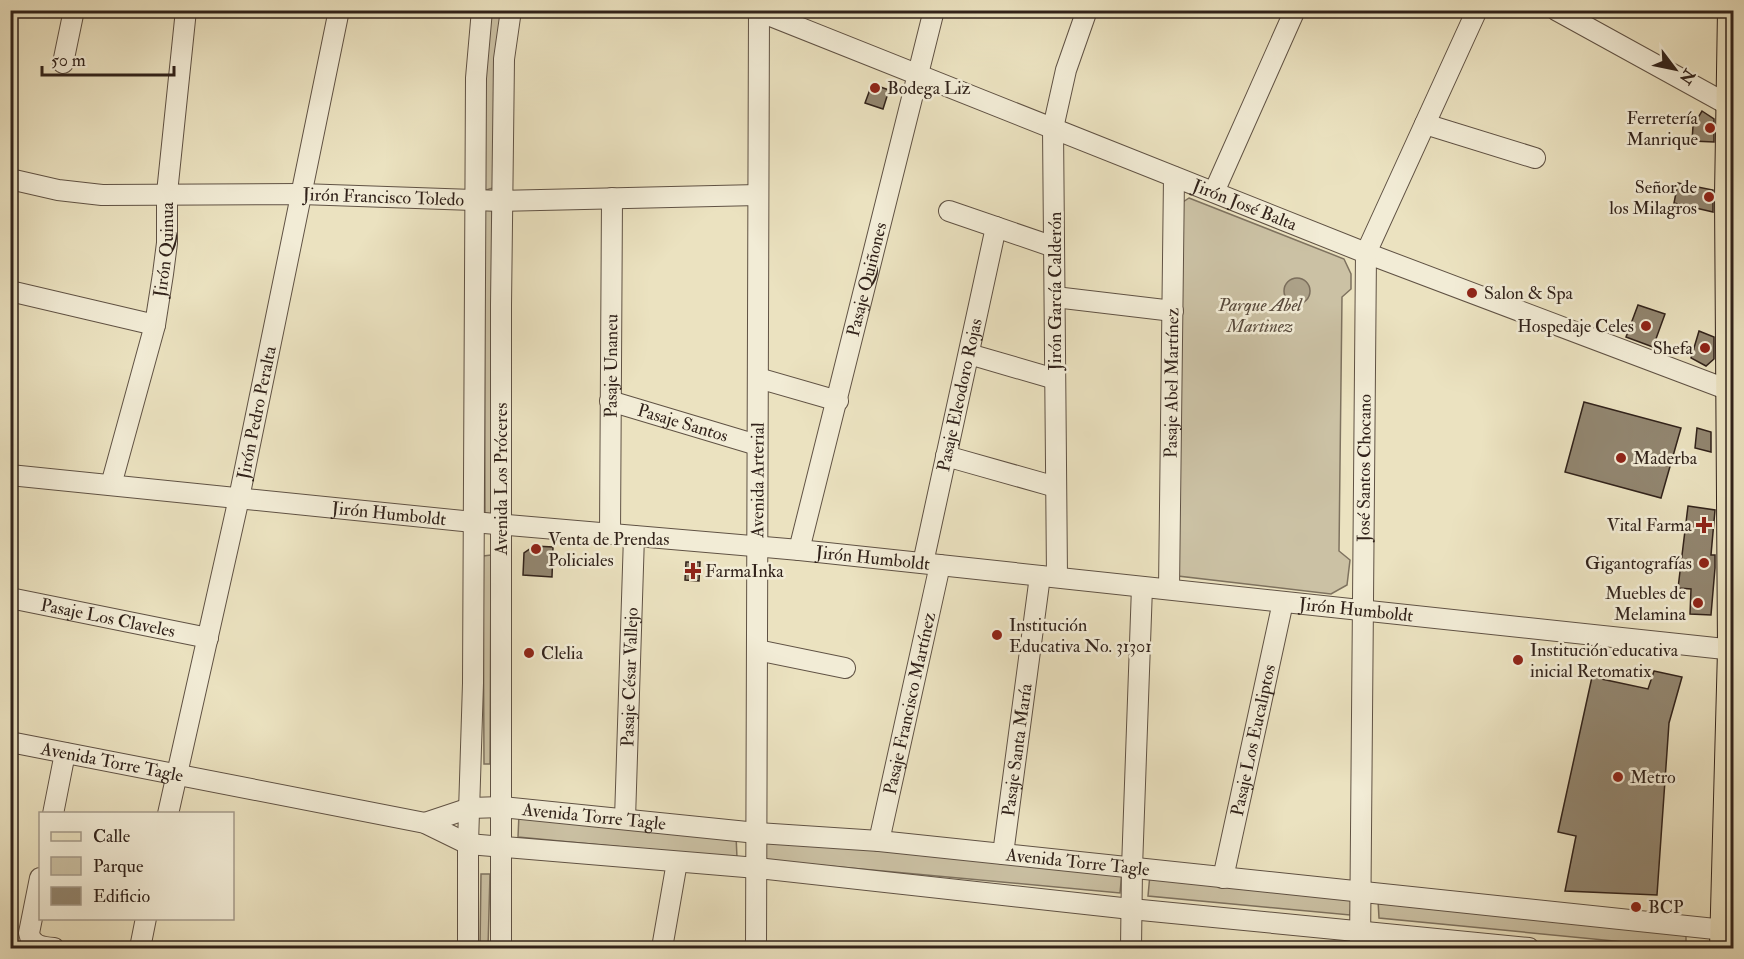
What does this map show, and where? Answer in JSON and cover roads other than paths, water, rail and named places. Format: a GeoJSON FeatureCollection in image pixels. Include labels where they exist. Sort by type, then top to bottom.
{"type":"FeatureCollection","features":[{"type":"Feature","properties":{"kind":"main road"},"geometry":{"type":"LineString","coordinates":[[1726,936],[1732,650],[1731,392],[1726,196],[1731,106],[1730,10]]}},
{"type":"Feature","properties":{"kind":"street"},"geometry":{"type":"LineString","coordinates":[[63,63],[74,10]]}},
{"type":"Feature","properties":{"kind":"street","name":"Jirón Quinua"},"geometry":{"type":"LineString","coordinates":[[111,485],[155,325],[167,243],[167,193],[186,10]]}},
{"type":"Feature","properties":{"kind":"street","name":"Jirón Pedro Peralta"},"geometry":{"type":"LineString","coordinates":[[168,812],[239,498],[339,10]]}},
{"type":"Feature","properties":{"kind":"street","name":"Avenida Los Próceres"},"geometry":{"type":"LineString","coordinates":[[468,948],[476,78],[483,10]]}},
{"type":"Feature","properties":{"kind":"street","name":"Avenida Los Próceres"},"geometry":{"type":"LineString","coordinates":[[501,948],[502,201],[504,59],[511,10]]}},
{"type":"Feature","properties":{"kind":"street","name":"Pasaje Quiñones"},"geometry":{"type":"LineString","coordinates":[[799,550],[934,10]]}},
{"type":"Feature","properties":{"kind":"street","name":"Jirón García Calderón"},"geometry":{"type":"LineString","coordinates":[[1048,576],[1056,487],[1053,128],[1066,70],[1087,10]]}},
{"type":"Feature","properties":{"kind":"street"},"geometry":{"type":"LineString","coordinates":[[1214,192],[1295,10]]}},
{"type":"Feature","properties":{"kind":"street","name":"José Santos Chocano"},"geometry":{"type":"LineString","coordinates":[[1360,940],[1366,253],[1477,10]]}},
{"type":"Feature","properties":{"kind":"street"},"geometry":{"type":"LineString","coordinates":[[1556,10],[1731,106]]}},
{"type":"Feature","properties":{"kind":"street","name":"Jirón José Balta"},"geometry":{"type":"LineString","coordinates":[[759,11],[1366,253],[1731,392]]}},
{"type":"Feature","properties":{"kind":"street","name":"Avenida Arterial"},"geometry":{"type":"LineString","coordinates":[[756,948],[759,11]]}},
{"type":"Feature","properties":{"kind":"street"},"geometry":{"type":"LineString","coordinates":[[1425,124],[1535,158]]}},
{"type":"Feature","properties":{"kind":"street","name":"Pasaje Abel Martínez"},"geometry":{"type":"LineString","coordinates":[[1169,589],[1174,177]]}},
{"type":"Feature","properties":{"kind":"street","name":"Jirón Francisco Toledo"},"geometry":{"type":"LineString","coordinates":[[10,179],[58,190],[102,195],[302,194],[502,201],[758,195]]}},
{"type":"Feature","properties":{"kind":"street","name":"Pasaje Unaneu"},"geometry":{"type":"LineString","coordinates":[[610,534],[612,198]]}},
{"type":"Feature","properties":{"kind":"street"},"geometry":{"type":"LineString","coordinates":[[949,211],[1054,247]]}},
{"type":"Feature","properties":{"kind":"street","name":"Pasaje Eleodoro Rojas"},"geometry":{"type":"LineString","coordinates":[[932,564],[946,456],[996,227]]}},
{"type":"Feature","properties":{"kind":"street"},"geometry":{"type":"LineString","coordinates":[[10,291],[155,325]]}},
{"type":"Feature","properties":{"kind":"street"},"geometry":{"type":"LineString","coordinates":[[1055,297],[1173,311]]}},
{"type":"Feature","properties":{"kind":"street"},"geometry":{"type":"LineString","coordinates":[[969,354],[1055,379]]}},
{"type":"Feature","properties":{"kind":"street"},"geometry":{"type":"LineString","coordinates":[[758,378],[837,401]]}},
{"type":"Feature","properties":{"kind":"street","name":"Pasaje Santos"},"geometry":{"type":"LineString","coordinates":[[610,401],[757,445]]}},
{"type":"Feature","properties":{"kind":"street"},"geometry":{"type":"LineString","coordinates":[[946,456],[1056,487]]}},
{"type":"Feature","properties":{"kind":"street","name":"Jirón Humboldt"},"geometry":{"type":"LineString","coordinates":[[10,475],[501,525],[799,550],[1732,650]]}},
{"type":"Feature","properties":{"kind":"street","name":"Pasaje César Vallejo"},"geometry":{"type":"LineString","coordinates":[[625,819],[634,536]]}},
{"type":"Feature","properties":{"kind":"street","name":"Pasaje Francisco Martínez"},"geometry":{"type":"LineString","coordinates":[[879,842],[932,564]]}},
{"type":"Feature","properties":{"kind":"street","name":"Pasaje Santa María"},"geometry":{"type":"LineString","coordinates":[[1003,854],[1048,576]]}},
{"type":"Feature","properties":{"kind":"street"},"geometry":{"type":"LineString","coordinates":[[1131,948],[1142,587]]}},
{"type":"Feature","properties":{"kind":"street","name":"Pasaje Los Claveles"},"geometry":{"type":"LineString","coordinates":[[10,598],[208,638]]}},
{"type":"Feature","properties":{"kind":"street","name":"Pasaje Los Eucaliptos"},"geometry":{"type":"LineString","coordinates":[[1223,878],[1283,602]]}},
{"type":"Feature","properties":{"kind":"street"},"geometry":{"type":"LineString","coordinates":[[757,650],[845,668]]}},
{"type":"Feature","properties":{"kind":"street","name":"Avenida Torre Tagle"},"geometry":{"type":"LineString","coordinates":[[11,746],[65,753],[425,823],[468,844],[757,868],[1131,909],[1360,940],[1529,948]]}},
{"type":"Feature","properties":{"kind":"street"},"geometry":{"type":"LineString","coordinates":[[53,812],[65,753]]}},
{"type":"Feature","properties":{"kind":"street","name":"Avenida Torre Tagle"},"geometry":{"type":"LineString","coordinates":[[425,823],[470,808],[502,807],[757,833],[1003,854],[1726,936]]}},
{"type":"Feature","properties":{"kind":"street"},"geometry":{"type":"LineString","coordinates":[[662,948],[677,862]]}},
{"type":"Feature","properties":{"kind":"street"},"geometry":{"type":"LineString","coordinates":[[39,883],[30,938],[39,946],[54,948]]}},
{"type":"Feature","properties":{"kind":"street"},"geometry":{"type":"LineString","coordinates":[[140,948],[146,920]]}},
{"type":"Feature","properties":{"kind":"place","name":"Bodega Liz"},"geometry":{"type":"Point","coordinates":[875,88]}},
{"type":"Feature","properties":{"kind":"place","name":"Ferretería Manrique"},"geometry":{"type":"Point","coordinates":[1710,128]}},
{"type":"Feature","properties":{"kind":"place","name":"Señor de los Milagros"},"geometry":{"type":"Point","coordinates":[1709,197]}},
{"type":"Feature","properties":{"kind":"place","name":"Salon & Spa"},"geometry":{"type":"Point","coordinates":[1472,293]}},
{"type":"Feature","properties":{"kind":"place","name":"Hospedaje Celes"},"geometry":{"type":"Point","coordinates":[1646,326]}},
{"type":"Feature","properties":{"kind":"place","name":"Shefa"},"geometry":{"type":"Point","coordinates":[1705,348]}},
{"type":"Feature","properties":{"kind":"place","name":"Maderba"},"geometry":{"type":"Point","coordinates":[1621,458]}},
{"type":"Feature","properties":{"kind":"place","name":"Vital Farma"},"geometry":{"type":"Point","coordinates":[1704,525]}},
{"type":"Feature","properties":{"kind":"place","name":"Venta de Prendas Policiales"},"geometry":{"type":"Point","coordinates":[536,549]}},
{"type":"Feature","properties":{"kind":"place","name":"Gigantografías"},"geometry":{"type":"Point","coordinates":[1704,563]}},
{"type":"Feature","properties":{"kind":"place","name":"FarmaInka"},"geometry":{"type":"Point","coordinates":[693,571]}},
{"type":"Feature","properties":{"kind":"place","name":"Muebles de Melamina"},"geometry":{"type":"Point","coordinates":[1698,603]}},
{"type":"Feature","properties":{"kind":"place","name":"Institución Educativa No. 31301"},"geometry":{"type":"Point","coordinates":[997,635]}},
{"type":"Feature","properties":{"kind":"place","name":"Clelia"},"geometry":{"type":"Point","coordinates":[529,653]}},
{"type":"Feature","properties":{"kind":"place","name":"Institución educativa inicial Retomatix"},"geometry":{"type":"Point","coordinates":[1518,660]}},
{"type":"Feature","properties":{"kind":"place","name":"Metro"},"geometry":{"type":"Point","coordinates":[1618,777]}},
{"type":"Feature","properties":{"kind":"place","name":"BCP"},"geometry":{"type":"Point","coordinates":[1636,907]}},
{"type":"Feature","properties":{"kind":"park label","name":"Parque Abel Martinez"},"geometry":{"type":"Point","coordinates":[1260,315]}}]}
